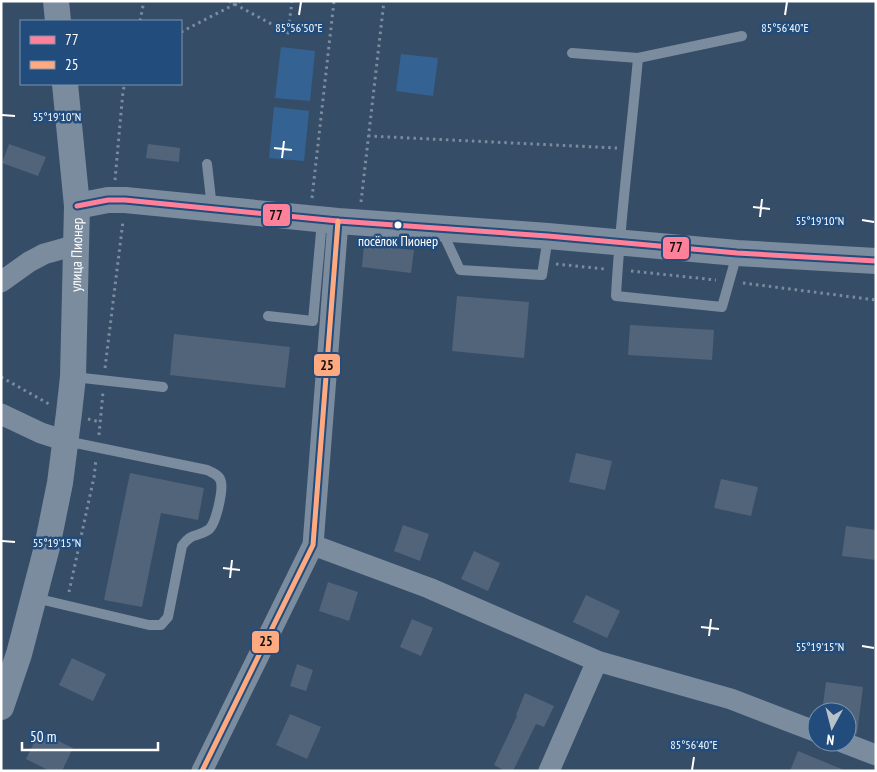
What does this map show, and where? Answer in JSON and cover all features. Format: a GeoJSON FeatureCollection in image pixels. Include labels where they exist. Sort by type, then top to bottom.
{"type":"FeatureCollection","features":[{"type":"Feature","properties":{"kind":"street"},"geometry":{"type":"LineString","coordinates":[[56,1],[58,20]]}},
{"type":"Feature","properties":{"kind":"street"},"geometry":{"type":"LineString","coordinates":[[64,85],[77,206]]}},
{"type":"Feature","properties":{"kind":"street","name":"улица Пионер"},"geometry":{"type":"LineString","coordinates":[[1,706],[10,655],[35,598],[58,492],[66,441],[73,377],[77,206],[108,200],[125,200],[213,209],[324,214],[440,229],[548,236],[737,253],[876,260]]}},
{"type":"Feature","properties":{"kind":"street"},"geometry":{"type":"LineString","coordinates":[[202,771],[313,545],[324,214]]}},
{"type":"Feature","properties":{"kind":"street"},"geometry":{"type":"LineString","coordinates":[[4,275],[44,254],[76,245]]}},
{"type":"Feature","properties":{"kind":"street"},"geometry":{"type":"LineString","coordinates":[[1,414],[41,433],[66,441]]}},
{"type":"Feature","properties":{"kind":"street"},"geometry":{"type":"LineString","coordinates":[[313,545],[429,588],[597,661],[731,699],[807,728]]}},
{"type":"Feature","properties":{"kind":"street"},"geometry":{"type":"LineString","coordinates":[[549,771],[597,661]]}},
{"type":"Feature","properties":{"kind":"street"},"geometry":{"type":"LineString","coordinates":[[857,748],[876,755]]}},
{"type":"Feature","properties":{"kind":"lane"},"geometry":{"type":"LineString","coordinates":[[572,53],[638,58],[742,36]]}},
{"type":"Feature","properties":{"kind":"lane"},"geometry":{"type":"LineString","coordinates":[[638,58],[619,242],[616,296],[722,307],[737,253]]}},
{"type":"Feature","properties":{"kind":"lane"},"geometry":{"type":"LineString","coordinates":[[207,164],[213,209]]}},
{"type":"Feature","properties":{"kind":"lane"},"geometry":{"type":"LineString","coordinates":[[268,316],[313,321],[324,214]]}},
{"type":"Feature","properties":{"kind":"lane"},"geometry":{"type":"LineString","coordinates":[[440,229],[460,270],[542,275],[548,236]]}},
{"type":"Feature","properties":{"kind":"lane"},"geometry":{"type":"LineString","coordinates":[[73,377],[163,387]]}},
{"type":"Feature","properties":{"kind":"lane"},"geometry":{"type":"LineString","coordinates":[[35,598],[149,625],[161,625],[168,616],[182,546],[188,538],[209,530],[214,522],[222,492],[221,480],[216,474],[207,470],[66,441]]}},
{"type":"Feature","properties":{"kind":"path"},"geometry":{"type":"LineString","coordinates":[[140,20],[144,1]]}},
{"type":"Feature","properties":{"kind":"path"},"geometry":{"type":"LineString","coordinates":[[229,1],[288,33],[292,1]]}},
{"type":"Feature","properties":{"kind":"path"},"geometry":{"type":"LineString","coordinates":[[182,31],[241,1]]}},
{"type":"Feature","properties":{"kind":"path"},"geometry":{"type":"LineString","coordinates":[[324,214],[334,1]]}},
{"type":"Feature","properties":{"kind":"path"},"geometry":{"type":"LineString","coordinates":[[360,205],[384,1]]}},
{"type":"Feature","properties":{"kind":"path"},"geometry":{"type":"LineString","coordinates":[[66,605],[94,477],[125,200],[126,186],[115,182],[125,85]]}},
{"type":"Feature","properties":{"kind":"path"},"geometry":{"type":"LineString","coordinates":[[368,136],[630,149]]}},
{"type":"Feature","properties":{"kind":"path"},"geometry":{"type":"LineString","coordinates":[[544,263],[729,281],[876,300]]}},
{"type":"Feature","properties":{"kind":"path"},"geometry":{"type":"LineString","coordinates":[[1,377],[55,407]]}},
{"type":"Feature","properties":{"kind":"shaded area"},"geometry":{"type":"Polygon","coordinates":[[[281,47],[315,51],[310,101],[275,98],[281,47]]]}},
{"type":"Feature","properties":{"kind":"shaded area"},"geometry":{"type":"Polygon","coordinates":[[[401,54],[438,58],[433,96],[396,91],[401,54]]]}},
{"type":"Feature","properties":{"kind":"shaded area"},"geometry":{"type":"Polygon","coordinates":[[[274,107],[309,111],[304,161],[269,158],[274,107]]]}},
{"type":"Feature","properties":{"kind":"building"},"geometry":{"type":"Polygon","coordinates":[[[9,144],[46,157],[38,176],[2,163],[9,144]]]}},
{"type":"Feature","properties":{"kind":"building"},"geometry":{"type":"Polygon","coordinates":[[[148,144],[180,148],[179,162],[146,158],[148,144]]]}},
{"type":"Feature","properties":{"kind":"building"},"geometry":{"type":"Polygon","coordinates":[[[364,245],[414,250],[411,273],[362,267],[364,245]]]}},
{"type":"Feature","properties":{"kind":"building"},"geometry":{"type":"Polygon","coordinates":[[[457,296],[529,302],[524,358],[452,351],[457,296]]]}},
{"type":"Feature","properties":{"kind":"building"},"geometry":{"type":"Polygon","coordinates":[[[630,325],[714,330],[712,360],[628,355],[630,325]]]}},
{"type":"Feature","properties":{"kind":"building"},"geometry":{"type":"Polygon","coordinates":[[[174,334],[290,347],[285,388],[170,375],[174,334]]]}},
{"type":"Feature","properties":{"kind":"building"},"geometry":{"type":"Polygon","coordinates":[[[576,453],[612,461],[605,490],[569,482],[576,453]]]}},
{"type":"Feature","properties":{"kind":"building"},"geometry":{"type":"Polygon","coordinates":[[[130,473],[204,488],[198,520],[161,513],[142,607],[104,600],[130,473]]]}},
{"type":"Feature","properties":{"kind":"building"},"geometry":{"type":"Polygon","coordinates":[[[721,479],[758,487],[751,516],[714,508],[721,479]]]}},
{"type":"Feature","properties":{"kind":"building"},"geometry":{"type":"Polygon","coordinates":[[[403,525],[429,534],[420,561],[394,551],[403,525]]]}},
{"type":"Feature","properties":{"kind":"building"},"geometry":{"type":"Polygon","coordinates":[[[846,526],[876,530],[876,560],[842,556],[846,526]]]}},
{"type":"Feature","properties":{"kind":"building"},"geometry":{"type":"Polygon","coordinates":[[[474,551],[500,563],[488,591],[461,579],[474,551]]]}},
{"type":"Feature","properties":{"kind":"building"},"geometry":{"type":"Polygon","coordinates":[[[328,582],[358,592],[349,621],[319,611],[328,582]]]}},
{"type":"Feature","properties":{"kind":"building"},"geometry":{"type":"Polygon","coordinates":[[[586,595],[620,611],[607,638],[573,622],[586,595]]]}},
{"type":"Feature","properties":{"kind":"building"},"geometry":{"type":"Polygon","coordinates":[[[412,619],[433,628],[421,656],[400,647],[412,619]]]}},
{"type":"Feature","properties":{"kind":"building"},"geometry":{"type":"Polygon","coordinates":[[[72,658],[106,674],[93,701],[59,685],[72,658]]]}},
{"type":"Feature","properties":{"kind":"building"},"geometry":{"type":"Polygon","coordinates":[[[297,664],[313,670],[306,691],[290,686],[297,664]]]}},
{"type":"Feature","properties":{"kind":"building"},"geometry":{"type":"Polygon","coordinates":[[[826,682],[863,687],[857,734],[857,702],[823,702],[826,682]]]}},
{"type":"Feature","properties":{"kind":"building"},"geometry":{"type":"Polygon","coordinates":[[[525,693],[554,706],[544,727],[536,724],[513,771],[505,771],[494,765],[517,716],[525,693]]]}},
{"type":"Feature","properties":{"kind":"building"},"geometry":{"type":"Polygon","coordinates":[[[290,714],[321,727],[307,759],[276,745],[290,714]]]}},
{"type":"Feature","properties":{"kind":"building"},"geometry":{"type":"Polygon","coordinates":[[[39,732],[73,748],[62,771],[50,771],[26,759],[39,732]]]}},
{"type":"Feature","properties":{"kind":"building"},"geometry":{"type":"Polygon","coordinates":[[[798,751],[844,770],[844,771],[790,771],[798,751]]]}},
{"type":"Feature","properties":{"kind":"transit line","name":"77"},"geometry":{"type":"LineString","coordinates":[[77,206],[108,200],[125,200],[338,221],[548,236],[737,253],[876,261]]}},
{"type":"Feature","properties":{"kind":"transit line","name":"25"},"geometry":{"type":"LineString","coordinates":[[202,771],[313,545],[338,221]]}},
{"type":"Feature","properties":{"kind":"place","name":"посёлок Пионер"},"geometry":{"type":"Point","coordinates":[398,225]}}]}
